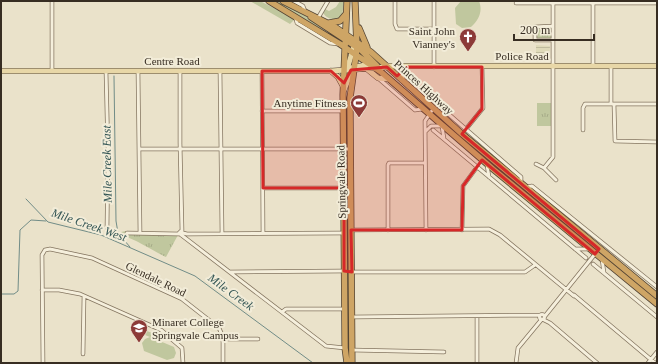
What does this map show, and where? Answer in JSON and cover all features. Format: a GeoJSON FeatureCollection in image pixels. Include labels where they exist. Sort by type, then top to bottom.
{"type":"FeatureCollection","features":[{"type":"Feature","properties":{"kind":"highway","name":"Princes Highway"},"geometry":{"type":"LineString","coordinates":[[269,1],[344,44],[356,46],[371,52],[462,134],[523,186],[552,205],[599,249],[657,296]]}},
{"type":"Feature","properties":{"kind":"highway","name":"Princes Highway"},"geometry":{"type":"LineString","coordinates":[[283,1],[346,33],[375,68],[422,109],[589,249],[599,249]]}},
{"type":"Feature","properties":{"kind":"highway","name":"Springvale Road"},"geometry":{"type":"LineString","coordinates":[[347,1],[343,86],[345,348],[347,363]]}},
{"type":"Feature","properties":{"kind":"highway","name":"Springvale Road"},"geometry":{"type":"LineString","coordinates":[[352,363],[350,98],[356,46],[355,1]]}},
{"type":"Feature","properties":{"kind":"highway"},"geometry":{"type":"LineString","coordinates":[[328,23],[341,21],[347,12]]}},
{"type":"Feature","properties":{"kind":"highway","name":"Princes Highway"},"geometry":{"type":"LineString","coordinates":[[306,13],[344,44]]}},
{"type":"Feature","properties":{"kind":"highway"},"geometry":{"type":"LineString","coordinates":[[356,20],[362,39],[371,52]]}},
{"type":"Feature","properties":{"kind":"highway","name":"Princes Highway"},"geometry":{"type":"LineString","coordinates":[[599,249],[602,259],[657,304]]}},
{"type":"Feature","properties":{"kind":"highway"},"geometry":{"type":"LineString","coordinates":[[344,271],[352,272]]}},
{"type":"Feature","properties":{"kind":"main road"},"geometry":{"type":"LineString","coordinates":[[344,71],[348,66],[356,46]]}},
{"type":"Feature","properties":{"kind":"main road","name":"Police Road"},"geometry":{"type":"LineString","coordinates":[[375,68],[657,66]]}},
{"type":"Feature","properties":{"kind":"main road"},"geometry":{"type":"LineString","coordinates":[[402,80],[402,72],[407,67]]}},
{"type":"Feature","properties":{"kind":"main road","name":"Centre Road"},"geometry":{"type":"LineString","coordinates":[[1,71],[344,71],[375,68]]}},
{"type":"Feature","properties":{"kind":"main road"},"geometry":{"type":"LineString","coordinates":[[375,68],[377,78],[389,80]]}},
{"type":"Feature","properties":{"kind":"main road"},"geometry":{"type":"LineString","coordinates":[[343,95],[354,69]]}},
{"type":"Feature","properties":{"kind":"main road"},"geometry":{"type":"LineString","coordinates":[[331,71],[339,78],[343,86]]}},
{"type":"Feature","properties":{"kind":"street"},"geometry":{"type":"LineString","coordinates":[[52,1],[52,71]]}},
{"type":"Feature","properties":{"kind":"street","name":"Princes Highway"},"geometry":{"type":"LineString","coordinates":[[294,1],[303,7],[306,13]]}},
{"type":"Feature","properties":{"kind":"street"},"geometry":{"type":"LineString","coordinates":[[318,18],[328,1]]}},
{"type":"Feature","properties":{"kind":"street"},"geometry":{"type":"LineString","coordinates":[[395,1],[395,24],[397,29],[434,29]]}},
{"type":"Feature","properties":{"kind":"street"},"geometry":{"type":"LineString","coordinates":[[434,1],[434,67]]}},
{"type":"Feature","properties":{"kind":"street"},"geometry":{"type":"LineString","coordinates":[[516,3],[657,3]]}},
{"type":"Feature","properties":{"kind":"street"},"geometry":{"type":"LineString","coordinates":[[544,168],[553,157],[553,3]]}},
{"type":"Feature","properties":{"kind":"street"},"geometry":{"type":"LineString","coordinates":[[593,3],[593,66]]}},
{"type":"Feature","properties":{"kind":"street"},"geometry":{"type":"LineString","coordinates":[[553,26],[534,27],[535,40],[553,40]]}},
{"type":"Feature","properties":{"kind":"street"},"geometry":{"type":"LineString","coordinates":[[611,66],[616,141],[657,142]]}},
{"type":"Feature","properties":{"kind":"street"},"geometry":{"type":"LineString","coordinates":[[462,134],[482,108],[482,67]]}},
{"type":"Feature","properties":{"kind":"street"},"geometry":{"type":"LineString","coordinates":[[106,71],[107,228]]}},
{"type":"Feature","properties":{"kind":"street"},"geometry":{"type":"LineString","coordinates":[[138,71],[140,233]]}},
{"type":"Feature","properties":{"kind":"street"},"geometry":{"type":"LineString","coordinates":[[180,71],[181,233],[326,346],[345,348]]}},
{"type":"Feature","properties":{"kind":"street"},"geometry":{"type":"LineString","coordinates":[[220,71],[222,233]]}},
{"type":"Feature","properties":{"kind":"street"},"geometry":{"type":"LineString","coordinates":[[262,71],[263,233]]}},
{"type":"Feature","properties":{"kind":"street","name":"Princes Highway"},"geometry":{"type":"LineString","coordinates":[[377,78],[414,110],[422,109]]}},
{"type":"Feature","properties":{"kind":"street","name":"Princes Highway"},"geometry":{"type":"LineString","coordinates":[[415,85],[521,177],[523,186]]}},
{"type":"Feature","properties":{"kind":"street"},"geometry":{"type":"LineString","coordinates":[[583,130],[584,105],[657,104]]}},
{"type":"Feature","properties":{"kind":"street"},"geometry":{"type":"LineString","coordinates":[[426,230],[426,120],[433,109]]}},
{"type":"Feature","properties":{"kind":"street"},"geometry":{"type":"LineString","coordinates":[[262,111],[343,111]]}},
{"type":"Feature","properties":{"kind":"street"},"geometry":{"type":"LineString","coordinates":[[426,131],[431,126],[442,126]]}},
{"type":"Feature","properties":{"kind":"street","name":"Princes Highway"},"geometry":{"type":"LineString","coordinates":[[442,126],[445,140]]}},
{"type":"Feature","properties":{"kind":"street"},"geometry":{"type":"LineString","coordinates":[[433,130],[586,258]]}},
{"type":"Feature","properties":{"kind":"street"},"geometry":{"type":"LineString","coordinates":[[139,149],[350,149]]}},
{"type":"Feature","properties":{"kind":"street"},"geometry":{"type":"LineString","coordinates":[[388,230],[389,163],[425,163]]}},
{"type":"Feature","properties":{"kind":"street"},"geometry":{"type":"LineString","coordinates":[[487,164],[489,177]]}},
{"type":"Feature","properties":{"kind":"street"},"geometry":{"type":"LineString","coordinates":[[536,164],[544,168],[556,180]]}},
{"type":"Feature","properties":{"kind":"street"},"geometry":{"type":"LineString","coordinates":[[462,230],[463,186],[477,167]]}},
{"type":"Feature","properties":{"kind":"street"},"geometry":{"type":"LineString","coordinates":[[263,188],[344,188]]}},
{"type":"Feature","properties":{"kind":"street"},"geometry":{"type":"LineString","coordinates":[[351,230],[494,231],[656,363]]}},
{"type":"Feature","properties":{"kind":"street"},"geometry":{"type":"LineString","coordinates":[[127,233],[344,233]]}},
{"type":"Feature","properties":{"kind":"street","name":"Glendale Road"},"geometry":{"type":"LineString","coordinates":[[42,290],[42,255],[45,250],[50,249],[92,258],[179,297],[219,328],[223,338]]}},
{"type":"Feature","properties":{"kind":"street"},"geometry":{"type":"LineString","coordinates":[[575,249],[589,249]]}},
{"type":"Feature","properties":{"kind":"street"},"geometry":{"type":"LineString","coordinates":[[516,363],[518,348],[599,249]]}},
{"type":"Feature","properties":{"kind":"street","name":"Princes Highway"},"geometry":{"type":"LineString","coordinates":[[599,249],[657,287]]}},
{"type":"Feature","properties":{"kind":"street"},"geometry":{"type":"LineString","coordinates":[[602,259],[604,274]]}},
{"type":"Feature","properties":{"kind":"street"},"geometry":{"type":"LineString","coordinates":[[592,264],[657,317]]}},
{"type":"Feature","properties":{"kind":"street"},"geometry":{"type":"LineString","coordinates":[[352,272],[525,272],[535,265]]}},
{"type":"Feature","properties":{"kind":"street"},"geometry":{"type":"LineString","coordinates":[[235,276],[242,271]]}},
{"type":"Feature","properties":{"kind":"street"},"geometry":{"type":"LineString","coordinates":[[230,272],[344,271]]}},
{"type":"Feature","properties":{"kind":"street"},"geometry":{"type":"LineString","coordinates":[[43,363],[42,290],[60,290],[84,296],[161,330],[182,348],[183,363]]}},
{"type":"Feature","properties":{"kind":"street"},"geometry":{"type":"LineString","coordinates":[[83,354],[84,296]]}},
{"type":"Feature","properties":{"kind":"street"},"geometry":{"type":"LineString","coordinates":[[282,312],[286,309],[345,309]]}},
{"type":"Feature","properties":{"kind":"street"},"geometry":{"type":"LineString","coordinates":[[477,316],[477,363]]}},
{"type":"Feature","properties":{"kind":"street"},"geometry":{"type":"LineString","coordinates":[[352,317],[542,317],[597,363]]}},
{"type":"Feature","properties":{"kind":"street"},"geometry":{"type":"LineString","coordinates":[[223,363],[223,338],[258,340]]}},
{"type":"Feature","properties":{"kind":"street"},"geometry":{"type":"LineString","coordinates":[[352,350],[444,352]]}},
{"type":"Feature","properties":{"kind":"street"},"geometry":{"type":"LineString","coordinates":[[648,363],[657,352]]}},
{"type":"Feature","properties":{"kind":"highlighted area"},"geometry":{"type":"Polygon","coordinates":[[[387,67],[397,76],[407,67],[482,67],[482,109],[462,134],[599,249],[595,254],[482,160],[463,186],[462,230],[351,230],[352,272],[344,271],[344,188],[263,188],[262,71],[331,71],[344,83],[351,70],[387,67]]]}},
{"type":"Feature","properties":{"kind":"shaded area"},"geometry":{"type":"Polygon","coordinates":[[[536,45],[550,46],[549,62],[536,62],[536,45]]]}},
{"type":"Feature","properties":{"kind":"green space"},"geometry":{"type":"Polygon","coordinates":[[[250,1],[260,1],[292,17],[294,20],[290,24],[250,1]]]}},
{"type":"Feature","properties":{"kind":"green space"},"geometry":{"type":"Polygon","coordinates":[[[278,1],[304,15],[328,33],[276,2],[278,1]]]}},
{"type":"Feature","properties":{"kind":"green space"},"geometry":{"type":"Polygon","coordinates":[[[340,1],[344,1],[342,18],[331,19],[323,13],[325,9],[329,11],[336,7],[340,1]]]}},
{"type":"Feature","properties":{"kind":"green space"},"geometry":{"type":"Polygon","coordinates":[[[461,1],[479,1],[481,8],[480,15],[471,27],[462,28],[456,24],[455,8],[461,1]]]}},
{"type":"Feature","properties":{"kind":"green space"},"geometry":{"type":"Polygon","coordinates":[[[538,27],[538,29],[547,29],[548,27],[552,28],[551,39],[537,39],[536,36],[538,36],[538,30],[536,28],[538,27]]]}},
{"type":"Feature","properties":{"kind":"green space"},"geometry":{"type":"Polygon","coordinates":[[[537,103],[552,103],[552,126],[537,126],[537,103]]]}},
{"type":"Feature","properties":{"kind":"green space"},"geometry":{"type":"Polygon","coordinates":[[[347,172],[348,172],[347,267],[347,172]]]}},
{"type":"Feature","properties":{"kind":"green space"},"geometry":{"type":"Polygon","coordinates":[[[126,231],[126,235],[178,235],[166,257],[126,237],[121,232],[126,231]]]}},
{"type":"Feature","properties":{"kind":"green space"},"geometry":{"type":"Polygon","coordinates":[[[349,274],[350,363],[347,353],[349,274]]]}},
{"type":"Feature","properties":{"kind":"green space"},"geometry":{"type":"Polygon","coordinates":[[[147,331],[157,335],[155,339],[174,347],[176,353],[174,358],[167,360],[144,351],[142,343],[145,339],[150,337],[145,335],[147,331]]]}},
{"type":"Feature","properties":{"kind":"waterway","name":"Mile Creek East"},"geometry":{"type":"LineString","coordinates":[[114,76],[116,221],[118,233],[130,247]]}},
{"type":"Feature","properties":{"kind":"waterway","name":"Mile Creek"},"geometry":{"type":"LineString","coordinates":[[26,199],[48,222],[101,235],[195,276],[313,363]]}},
{"type":"Feature","properties":{"kind":"waterway","name":"Mile Creek West"},"geometry":{"type":"LineString","coordinates":[[1,294],[14,294],[18,291],[20,230],[31,220],[46,221]]}},
{"type":"Feature","properties":{"kind":"place","name":"Saint John Vianney's"},"geometry":{"type":"Point","coordinates":[468,52]}},
{"type":"Feature","properties":{"kind":"place","name":"Anytime Fitness"},"geometry":{"type":"Point","coordinates":[359,118]}},
{"type":"Feature","properties":{"kind":"place","name":"Minaret College Springvale Campus"},"geometry":{"type":"Point","coordinates":[139,343]}}]}
